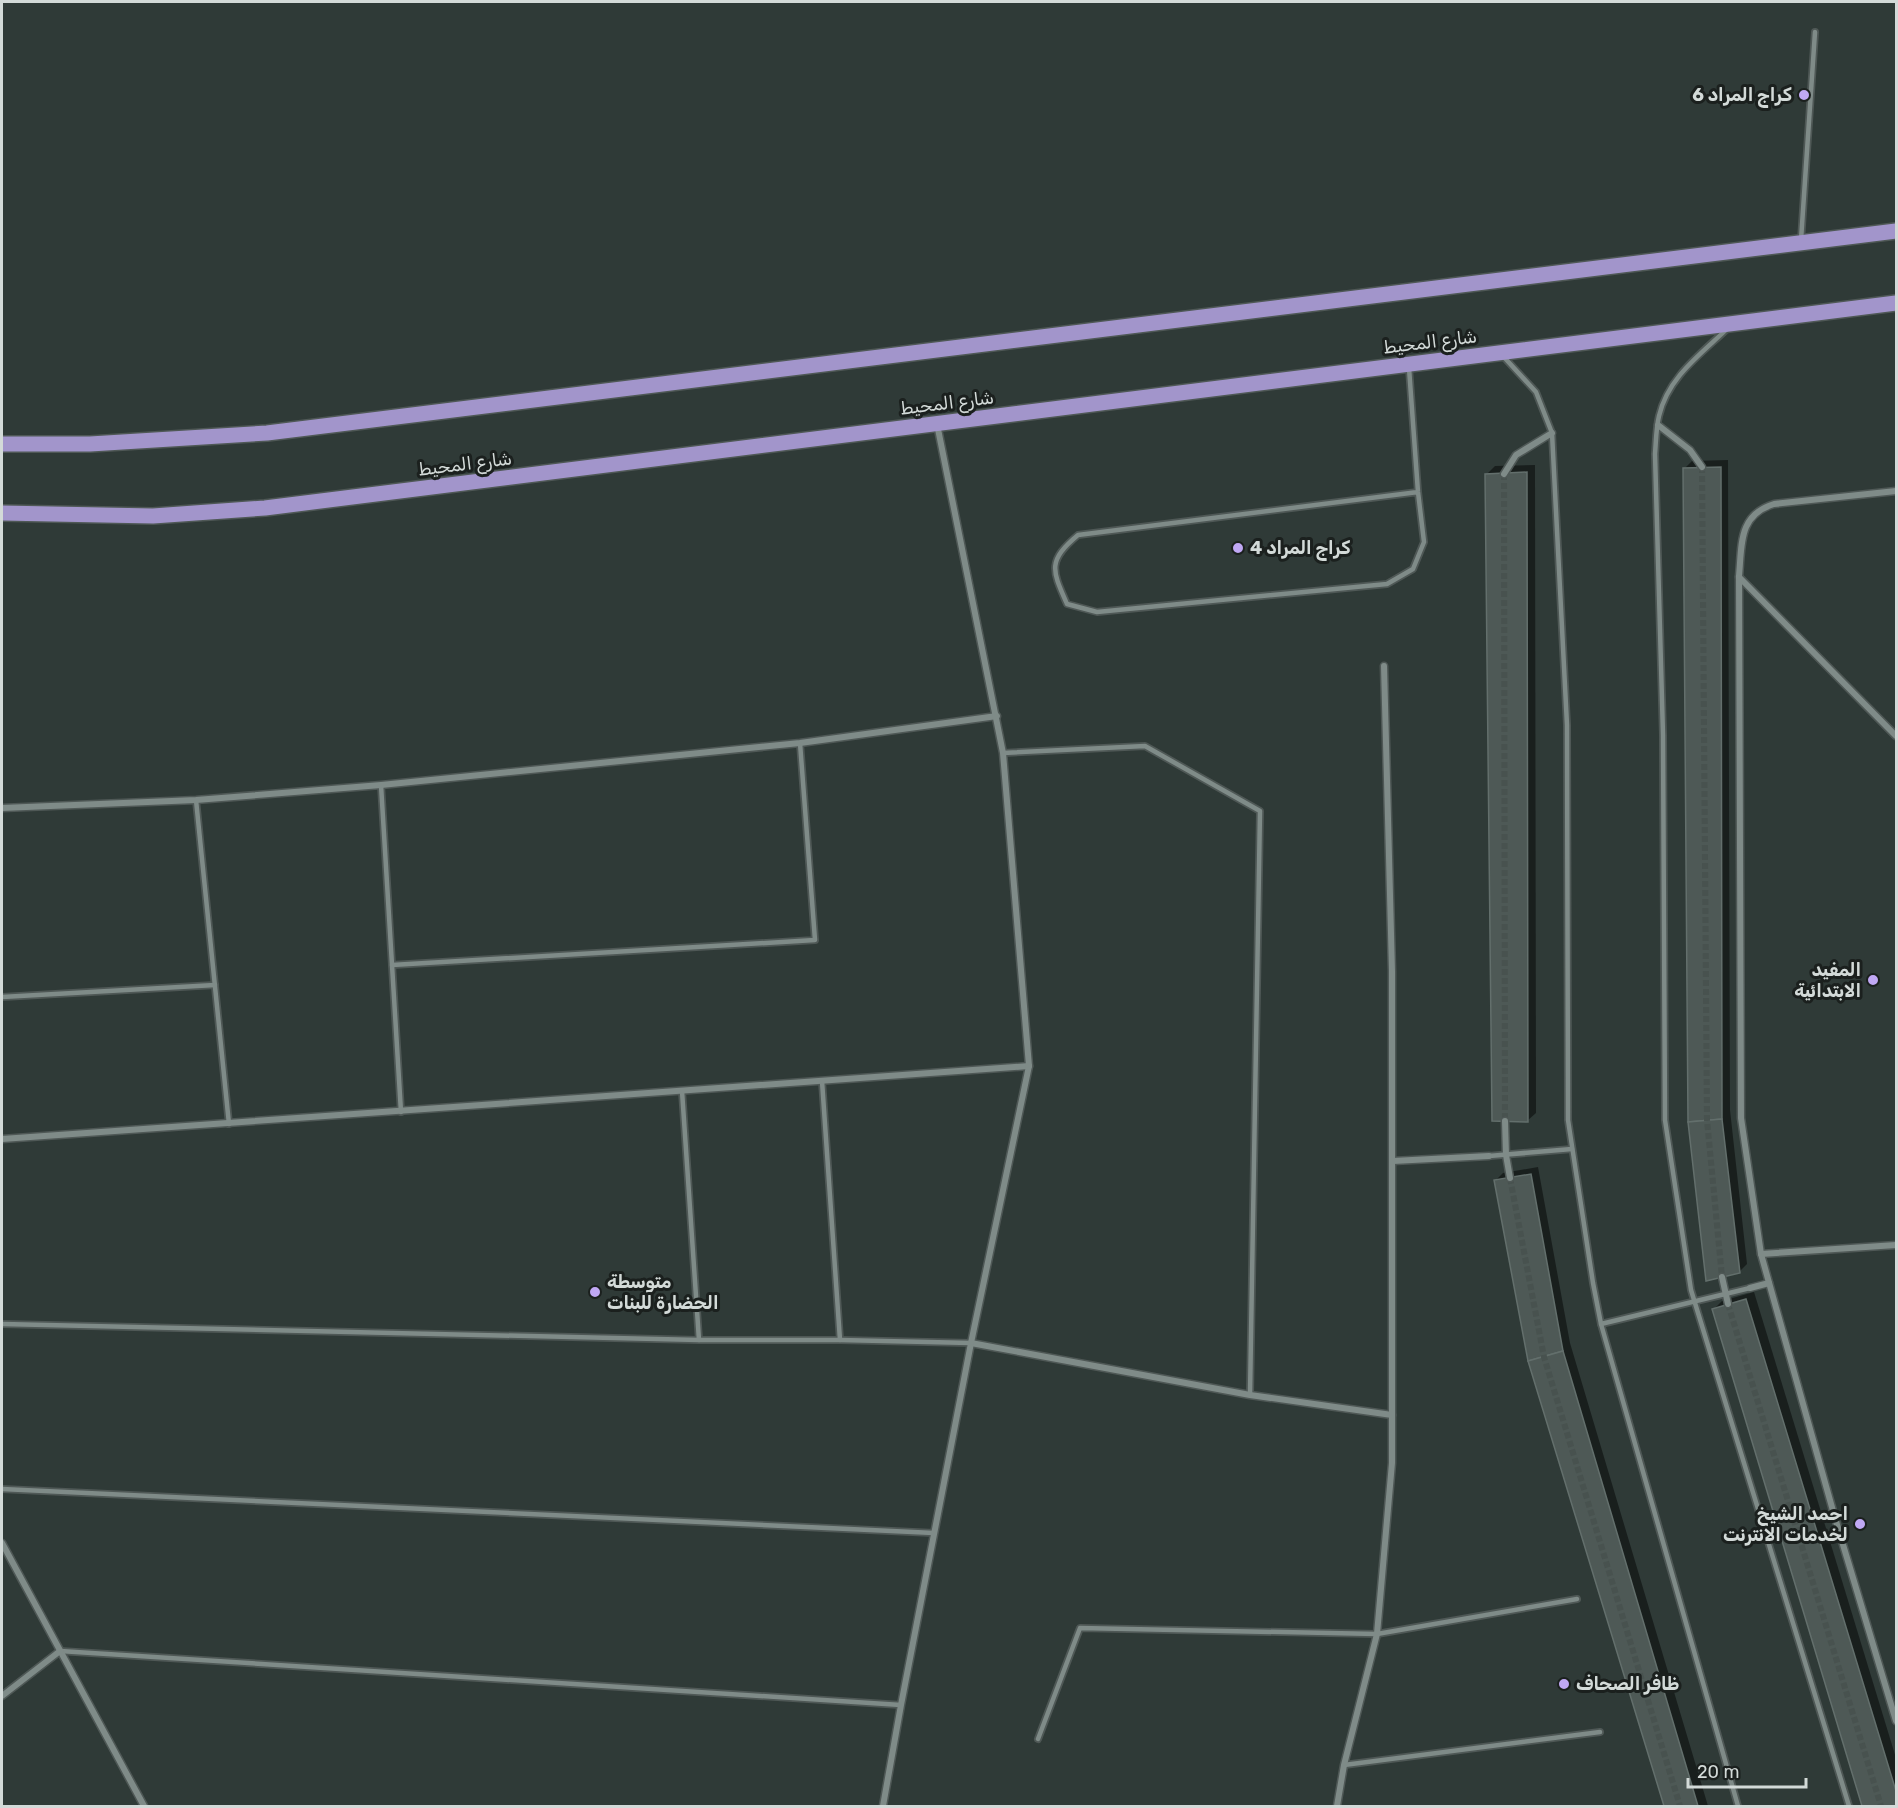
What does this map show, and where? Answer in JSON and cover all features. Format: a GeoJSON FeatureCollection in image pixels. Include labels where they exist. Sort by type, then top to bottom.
{"type":"FeatureCollection","features":[{"type":"Feature","properties":{"kind":"main road"},"geometry":{"type":"LineString","coordinates":[[2,444],[90,444],[267,433],[1896,231]]}},
{"type":"Feature","properties":{"kind":"main road","name":"شارع المحيط"},"geometry":{"type":"LineString","coordinates":[[2,513],[153,516],[265,508],[1896,303]]}},
{"type":"Feature","properties":{"kind":"street"},"geometry":{"type":"LineString","coordinates":[[883,1806],[971,1343],[1029,1066],[1003,753],[937,423]]}},
{"type":"Feature","properties":{"kind":"street"},"geometry":{"type":"LineString","coordinates":[[1658,425],[1690,450],[1702,467]]}},
{"type":"Feature","properties":{"kind":"street"},"geometry":{"type":"LineString","coordinates":[[1504,474],[1516,455],[1552,434]]}},
{"type":"Feature","properties":{"kind":"street"},"geometry":{"type":"LineString","coordinates":[[1896,491],[1774,504],[1762,508],[1746,525],[1739,576],[1741,1118],[1761,1254],[1835,1518],[1896,1721]]}},
{"type":"Feature","properties":{"kind":"street"},"geometry":{"type":"LineString","coordinates":[[1739,576],[1896,736]]}},
{"type":"Feature","properties":{"kind":"street"},"geometry":{"type":"LineString","coordinates":[[1336,1806],[1377,1634],[1392,1463],[1392,971],[1384,666]]}},
{"type":"Feature","properties":{"kind":"street"},"geometry":{"type":"LineString","coordinates":[[2,808],[196,800],[381,785],[800,743],[997,716]]}},
{"type":"Feature","properties":{"kind":"street"},"geometry":{"type":"LineString","coordinates":[[2,1139],[1029,1066]]}},
{"type":"Feature","properties":{"kind":"street"},"geometry":{"type":"LineString","coordinates":[[1506,1121],[1506,1155],[1510,1178]]}},
{"type":"Feature","properties":{"kind":"street"},"geometry":{"type":"LineString","coordinates":[[1393,1161],[1489,1156]]}},
{"type":"Feature","properties":{"kind":"street"},"geometry":{"type":"LineString","coordinates":[[1761,1254],[1896,1245]]}},
{"type":"Feature","properties":{"kind":"street"},"geometry":{"type":"LineString","coordinates":[[1722,1277],[1728,1304]]}},
{"type":"Feature","properties":{"kind":"street"},"geometry":{"type":"LineString","coordinates":[[1750,1288],[1769,1283]]}},
{"type":"Feature","properties":{"kind":"street"},"geometry":{"type":"LineString","coordinates":[[971,1343],[1250,1395],[1392,1415]]}},
{"type":"Feature","properties":{"kind":"street"},"geometry":{"type":"LineString","coordinates":[[2,1543],[144,1806]]}},
{"type":"Feature","properties":{"kind":"street"},"geometry":{"type":"LineString","coordinates":[[2,1696],[60,1651]]}},
{"type":"Feature","properties":{"kind":"lane"},"geometry":{"type":"LineString","coordinates":[[1800,243],[1815,32]]}},
{"type":"Feature","properties":{"kind":"lane"},"geometry":{"type":"LineString","coordinates":[[1732,325],[1690,363],[1670,387],[1659,416],[1655,454],[1663,735],[1665,1120],[1691,1290],[1849,1806]]}},
{"type":"Feature","properties":{"kind":"lane"},"geometry":{"type":"LineString","coordinates":[[1500,353],[1536,392],[1552,434],[1567,725],[1568,1120],[1593,1283],[1601,1323],[1738,1806]]}},
{"type":"Feature","properties":{"kind":"lane"},"geometry":{"type":"LineString","coordinates":[[1408,365],[1424,542],[1413,568],[1387,584],[1097,612],[1067,604],[1056,579],[1056,559],[1062,549],[1078,535],[1418,492]]}},
{"type":"Feature","properties":{"kind":"lane"},"geometry":{"type":"LineString","coordinates":[[392,965],[815,940],[800,743]]}},
{"type":"Feature","properties":{"kind":"lane"},"geometry":{"type":"LineString","coordinates":[[1003,753],[1145,746],[1260,811],[1250,1395]]}},
{"type":"Feature","properties":{"kind":"lane"},"geometry":{"type":"LineString","coordinates":[[381,785],[401,1112]]}},
{"type":"Feature","properties":{"kind":"lane"},"geometry":{"type":"LineString","coordinates":[[196,800],[229,1124]]}},
{"type":"Feature","properties":{"kind":"lane"},"geometry":{"type":"LineString","coordinates":[[2,997],[215,985]]}},
{"type":"Feature","properties":{"kind":"lane"},"geometry":{"type":"LineString","coordinates":[[822,1081],[840,1340]]}},
{"type":"Feature","properties":{"kind":"lane"},"geometry":{"type":"LineString","coordinates":[[682,1091],[699,1340]]}},
{"type":"Feature","properties":{"kind":"lane"},"geometry":{"type":"LineString","coordinates":[[1489,1156],[1572,1149]]}},
{"type":"Feature","properties":{"kind":"lane"},"geometry":{"type":"LineString","coordinates":[[1601,1323],[1750,1288]]}},
{"type":"Feature","properties":{"kind":"lane"},"geometry":{"type":"LineString","coordinates":[[2,1324],[699,1340],[971,1343]]}},
{"type":"Feature","properties":{"kind":"lane"},"geometry":{"type":"LineString","coordinates":[[2,1489],[934,1533]]}},
{"type":"Feature","properties":{"kind":"lane"},"geometry":{"type":"LineString","coordinates":[[1038,1739],[1080,1628],[1377,1634],[1576,1599]]}},
{"type":"Feature","properties":{"kind":"lane"},"geometry":{"type":"LineString","coordinates":[[60,1651],[901,1705]]}},
{"type":"Feature","properties":{"kind":"lane"},"geometry":{"type":"LineString","coordinates":[[1344,1765],[1600,1732]]}},
{"type":"Feature","properties":{"kind":"building"},"geometry":{"type":"Polygon","coordinates":[[[1721,467],[1722,1119],[1688,1122],[1683,468],[1721,467]]]}},
{"type":"Feature","properties":{"kind":"building"},"geometry":{"type":"Polygon","coordinates":[[[1527,472],[1528,1122],[1492,1121],[1485,474],[1527,472]]]}},
{"type":"Feature","properties":{"kind":"building"},"geometry":{"type":"Polygon","coordinates":[[[1722,1119],[1740,1273],[1706,1281],[1688,1122],[1722,1119]]]}},
{"type":"Feature","properties":{"kind":"building"},"geometry":{"type":"Polygon","coordinates":[[[1531,1174],[1563,1351],[1528,1361],[1494,1180],[1531,1174]]]}},
{"type":"Feature","properties":{"kind":"building"},"geometry":{"type":"Polygon","coordinates":[[[1746,1299],[1896,1791],[1896,1806],[1862,1806],[1712,1309],[1746,1299]]]}},
{"type":"Feature","properties":{"kind":"building"},"geometry":{"type":"Polygon","coordinates":[[[1563,1351],[1698,1806],[1664,1806],[1528,1361],[1563,1351]]]}},
{"type":"Feature","properties":{"kind":"tunnel"},"geometry":{"type":"LineString","coordinates":[[1702,467],[1707,1120],[1722,1277]]}},
{"type":"Feature","properties":{"kind":"tunnel"},"geometry":{"type":"LineString","coordinates":[[1504,474],[1505,1121]]}},
{"type":"Feature","properties":{"kind":"tunnel"},"geometry":{"type":"LineString","coordinates":[[1510,1178],[1544,1357],[1680,1806]]}},
{"type":"Feature","properties":{"kind":"tunnel"},"geometry":{"type":"LineString","coordinates":[[1728,1304],[1881,1806]]}},
{"type":"Feature","properties":{"kind":"place","name":"كراج المراد 6"},"geometry":{"type":"Point","coordinates":[1804,95]}},
{"type":"Feature","properties":{"kind":"place","name":"كراج المراد 4"},"geometry":{"type":"Point","coordinates":[1238,548]}},
{"type":"Feature","properties":{"kind":"place","name":"المفيد الابتدائية"},"geometry":{"type":"Point","coordinates":[1873,980]}},
{"type":"Feature","properties":{"kind":"place","name":"متوسطة الحضارة للبنات"},"geometry":{"type":"Point","coordinates":[595,1292]}},
{"type":"Feature","properties":{"kind":"place","name":"احمد الشيخ لخدمات الانترنت"},"geometry":{"type":"Point","coordinates":[1860,1524]}},
{"type":"Feature","properties":{"kind":"place","name":"ظافر الصحاف"},"geometry":{"type":"Point","coordinates":[1564,1684]}}]}
